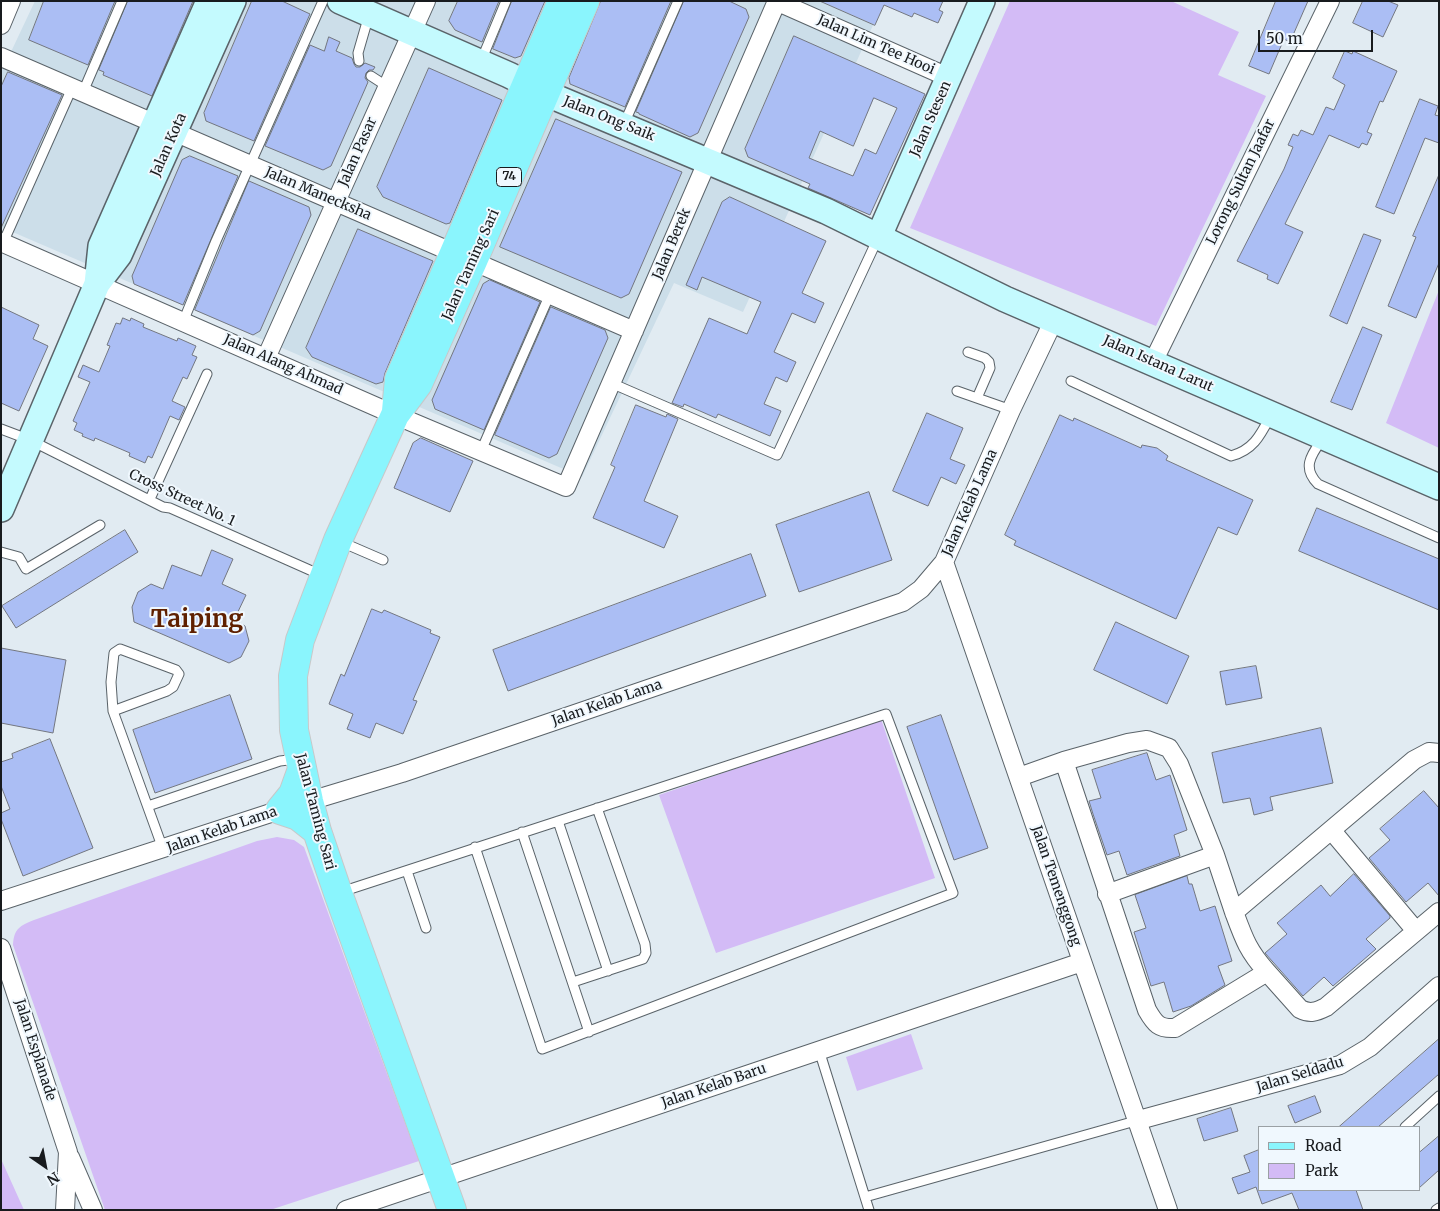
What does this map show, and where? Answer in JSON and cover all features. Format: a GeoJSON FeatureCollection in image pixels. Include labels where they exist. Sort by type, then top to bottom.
{"type":"FeatureCollection","features":[{"type":"Feature","properties":{"kind":"main road","name":"Jalan Kota"},"geometry":{"type":"LineString","coordinates":[[165,128],[209,1]]}},
{"type":"Feature","properties":{"kind":"main road","name":"Jalan Kota"},"geometry":{"type":"LineString","coordinates":[[1,509],[97,284],[101,246],[233,1]]}},
{"type":"Feature","properties":{"kind":"main road","name":"Jalan Ong Saik"},"geometry":{"type":"LineString","coordinates":[[340,1],[536,88],[826,211],[879,236]]}},
{"type":"Feature","properties":{"kind":"main road","name":"Jalan Taming Sari"},"geometry":{"type":"LineString","coordinates":[[536,88],[562,1]]}},
{"type":"Feature","properties":{"kind":"main road","name":"Jalan Taming Sari"},"geometry":{"type":"LineString","coordinates":[[452,1210],[317,831],[301,764],[293,715],[293,676],[300,640],[338,540],[396,415],[418,384],[464,257],[536,88],[585,1]]}},
{"type":"Feature","properties":{"kind":"main road","name":"Jalan Stesen"},"geometry":{"type":"LineString","coordinates":[[879,236],[950,78],[982,1]]}},
{"type":"Feature","properties":{"kind":"main road","name":"Jalan Istana Larut"},"geometry":{"type":"LineString","coordinates":[[879,236],[1054,320],[1439,487]]}},
{"type":"Feature","properties":{"kind":"main road"},"geometry":{"type":"LineString","coordinates":[[301,764],[293,794],[280,810],[298,816],[317,831]]}},
{"type":"Feature","properties":{"kind":"street"},"geometry":{"type":"LineString","coordinates":[[1,25],[11,1]]}},
{"type":"Feature","properties":{"kind":"street","name":"Jalan Pasar"},"geometry":{"type":"LineString","coordinates":[[266,358],[426,1]]}},
{"type":"Feature","properties":{"kind":"street","name":"Jalan Lim Tee Hooi"},"geometry":{"type":"LineString","coordinates":[[776,1],[950,78]]}},
{"type":"Feature","properties":{"kind":"street","name":"Jalan Berek"},"geometry":{"type":"LineString","coordinates":[[566,487],[776,1]]}},
{"type":"Feature","properties":{"kind":"street","name":"Lorong Sultan Jaafar"},"geometry":{"type":"LineString","coordinates":[[1153,362],[1330,1]]}},
{"type":"Feature","properties":{"kind":"street","name":"Jalan Manecksha"},"geometry":{"type":"LineString","coordinates":[[1,57],[634,331]]}},
{"type":"Feature","properties":{"kind":"street","name":"Jalan Alang Ahmad"},"geometry":{"type":"LineString","coordinates":[[2,242],[396,415],[566,487]]}},
{"type":"Feature","properties":{"kind":"street","name":"Jalan Kelab Lama"},"geometry":{"type":"LineString","coordinates":[[1,901],[163,850],[903,602],[921,589],[944,562],[1011,410],[1054,320]]}},
{"type":"Feature","properties":{"kind":"street","name":"Jalan Temenggong"},"geometry":{"type":"LineString","coordinates":[[944,562],[1082,962],[1139,1120],[1168,1210]]}},
{"type":"Feature","properties":{"kind":"street"},"geometry":{"type":"LineString","coordinates":[[1019,777],[1064,761],[1128,743],[1147,740],[1169,748],[1180,764],[1247,946],[1255,959],[1300,1009],[1306,1012],[1315,1012],[1326,1007],[1439,912]]}},
{"type":"Feature","properties":{"kind":"street"},"geometry":{"type":"LineString","coordinates":[[1234,912],[1414,760],[1428,752],[1439,753]]}},
{"type":"Feature","properties":{"kind":"street"},"geometry":{"type":"LineString","coordinates":[[1064,761],[1107,894],[1147,1010],[1154,1022],[1164,1028],[1175,1028],[1267,972]]}},
{"type":"Feature","properties":{"kind":"street"},"geometry":{"type":"LineString","coordinates":[[1332,831],[1416,931]]}},
{"type":"Feature","properties":{"kind":"street"},"geometry":{"type":"LineString","coordinates":[[1107,894],[1215,855]]}},
{"type":"Feature","properties":{"kind":"street","name":"Jalan Esplanade"},"geometry":{"type":"LineString","coordinates":[[1,948],[68,1152],[93,1210]]}},
{"type":"Feature","properties":{"kind":"street","name":"Jalan Kelab Baru"},"geometry":{"type":"LineString","coordinates":[[346,1210],[1082,962]]}},
{"type":"Feature","properties":{"kind":"street","name":"Jalan Seldadu"},"geometry":{"type":"LineString","coordinates":[[1139,1120],[1340,1066],[1370,1047],[1439,986]]}},
{"type":"Feature","properties":{"kind":"street","name":"Jalan Esplanade"},"geometry":{"type":"LineString","coordinates":[[65,1210],[68,1152]]}},
{"type":"Feature","properties":{"kind":"lane"},"geometry":{"type":"LineString","coordinates":[[2,242],[122,1]]}},
{"type":"Feature","properties":{"kind":"lane"},"geometry":{"type":"LineString","coordinates":[[183,322],[216,241],[323,1]]}},
{"type":"Feature","properties":{"kind":"lane"},"geometry":{"type":"LineString","coordinates":[[480,63],[506,1]]}},
{"type":"Feature","properties":{"kind":"lane"},"geometry":{"type":"LineString","coordinates":[[624,124],[678,1]]}},
{"type":"Feature","properties":{"kind":"lane"},"geometry":{"type":"LineString","coordinates":[[359,60],[358,53],[370,14]]}},
{"type":"Feature","properties":{"kind":"lane"},"geometry":{"type":"LineString","coordinates":[[371,76],[388,87]]}},
{"type":"Feature","properties":{"kind":"lane"},"geometry":{"type":"LineString","coordinates":[[611,383],[777,455],[879,236]]}},
{"type":"Feature","properties":{"kind":"lane"},"geometry":{"type":"LineString","coordinates":[[482,451],[550,294]]}},
{"type":"Feature","properties":{"kind":"lane"},"geometry":{"type":"LineString","coordinates":[[968,352],[985,358],[989,362],[990,368],[977,398]]}},
{"type":"Feature","properties":{"kind":"lane"},"geometry":{"type":"LineString","coordinates":[[150,499],[206,374]]}},
{"type":"Feature","properties":{"kind":"lane"},"geometry":{"type":"LineString","coordinates":[[1072,381],[1231,456],[1241,453],[1250,447],[1272,414]]}},
{"type":"Feature","properties":{"kind":"lane"},"geometry":{"type":"LineString","coordinates":[[956,391],[1011,410]]}},
{"type":"Feature","properties":{"kind":"lane","name":"Cross Street No. 1"},"geometry":{"type":"LineString","coordinates":[[1,429],[30,440],[163,507],[170,508],[323,577]]}},
{"type":"Feature","properties":{"kind":"lane"},"geometry":{"type":"LineString","coordinates":[[1324,438],[1313,453],[1308,469],[1310,476],[1318,484],[1439,538]]}},
{"type":"Feature","properties":{"kind":"lane"},"geometry":{"type":"LineString","coordinates":[[1,552],[19,557],[26,569],[100,525]]}},
{"type":"Feature","properties":{"kind":"lane"},"geometry":{"type":"LineString","coordinates":[[338,540],[383,560]]}},
{"type":"Feature","properties":{"kind":"lane"},"geometry":{"type":"LineString","coordinates":[[113,711],[167,691],[173,687],[179,674],[176,670],[120,649],[114,653],[111,682],[113,711],[163,850]]}},
{"type":"Feature","properties":{"kind":"lane"},"geometry":{"type":"LineString","coordinates":[[338,893],[475,847],[886,714],[953,893],[542,1049],[475,847]]}},
{"type":"Feature","properties":{"kind":"lane"},"geometry":{"type":"LineString","coordinates":[[148,806],[280,761],[301,764]]}},
{"type":"Feature","properties":{"kind":"lane"},"geometry":{"type":"LineString","coordinates":[[572,982],[643,959],[646,953],[645,944],[597,808]]}},
{"type":"Feature","properties":{"kind":"lane"},"geometry":{"type":"LineString","coordinates":[[558,820],[608,971]]}},
{"type":"Feature","properties":{"kind":"lane"},"geometry":{"type":"LineString","coordinates":[[522,832],[588,1032]]}},
{"type":"Feature","properties":{"kind":"lane"},"geometry":{"type":"LineString","coordinates":[[407,871],[426,928]]}},
{"type":"Feature","properties":{"kind":"lane"},"geometry":{"type":"LineString","coordinates":[[819,1050],[869,1210]]}},
{"type":"Feature","properties":{"kind":"lane"},"geometry":{"type":"LineString","coordinates":[[1406,1126],[1439,1096]]}},
{"type":"Feature","properties":{"kind":"lane"},"geometry":{"type":"LineString","coordinates":[[865,1197],[1139,1120]]}},
{"type":"Feature","properties":{"kind":"shaded area"},"geometry":{"type":"Polygon","coordinates":[[[35,1],[884,1],[743,312],[674,283],[582,477],[1,227],[1,73],[35,1]]]}},
{"type":"Feature","properties":{"kind":"green space"},"geometry":{"type":"Polygon","coordinates":[[[1010,1],[1171,1],[1239,32],[1218,75],[1266,96],[1156,326],[910,228],[1010,1]]]}},
{"type":"Feature","properties":{"kind":"green space"},"geometry":{"type":"Polygon","coordinates":[[[1439,290],[1439,448],[1386,423],[1439,290]]]}},
{"type":"Feature","properties":{"kind":"green space"},"geometry":{"type":"Polygon","coordinates":[[[881,719],[935,878],[716,953],[659,795],[881,719]]]}},
{"type":"Feature","properties":{"kind":"green space"},"geometry":{"type":"Polygon","coordinates":[[[277,837],[294,840],[304,847],[419,1161],[270,1210],[105,1210],[13,945],[16,931],[21,926],[34,920],[257,841],[277,837]]]}},
{"type":"Feature","properties":{"kind":"green space"},"geometry":{"type":"Polygon","coordinates":[[[911,1034],[923,1069],[857,1091],[846,1057],[911,1034]]]}},
{"type":"Feature","properties":{"kind":"green space"},"geometry":{"type":"Polygon","coordinates":[[[1,1159],[24,1210],[1,1210],[1,1159]]]}},
{"type":"Feature","properties":{"kind":"building"},"geometry":{"type":"Polygon","coordinates":[[[44,1],[115,1],[88,65],[29,40],[44,1]]]}},
{"type":"Feature","properties":{"kind":"building"},"geometry":{"type":"Polygon","coordinates":[[[128,1],[193,1],[152,96],[103,75],[104,72],[99,70],[128,1]]]}},
{"type":"Feature","properties":{"kind":"building"},"geometry":{"type":"Polygon","coordinates":[[[252,1],[282,1],[310,14],[254,141],[206,121],[204,113],[252,1]]]}},
{"type":"Feature","properties":{"kind":"building"},"geometry":{"type":"Polygon","coordinates":[[[458,1],[499,1],[482,42],[455,30],[449,21],[458,1]]]}},
{"type":"Feature","properties":{"kind":"building"},"geometry":{"type":"Polygon","coordinates":[[[512,1],[545,1],[521,56],[515,58],[493,49],[512,1]]]}},
{"type":"Feature","properties":{"kind":"building"},"geometry":{"type":"Polygon","coordinates":[[[601,1],[671,1],[625,107],[570,84],[569,78],[601,1]]]}},
{"type":"Feature","properties":{"kind":"building"},"geometry":{"type":"Polygon","coordinates":[[[684,1],[729,1],[746,9],[749,17],[698,133],[690,137],[636,112],[684,1]]]}},
{"type":"Feature","properties":{"kind":"building"},"geometry":{"type":"Polygon","coordinates":[[[820,1],[943,1],[939,10],[943,12],[938,23],[914,13],[912,17],[884,5],[875,25],[820,1]]]}},
{"type":"Feature","properties":{"kind":"building"},"geometry":{"type":"Polygon","coordinates":[[[1276,1],[1308,1],[1290,42],[1284,39],[1269,74],[1249,66],[1276,1]]]}},
{"type":"Feature","properties":{"kind":"building"},"geometry":{"type":"Polygon","coordinates":[[[1363,1],[1388,1],[1398,5],[1383,37],[1353,23],[1363,1]]]}},
{"type":"Feature","properties":{"kind":"building"},"geometry":{"type":"Polygon","coordinates":[[[794,36],[925,94],[870,215],[808,188],[810,184],[748,157],[745,149],[794,36]],[[874,98],[853,146],[820,131],[809,158],[853,176],[865,149],[876,154],[897,108],[874,98]]]}},
{"type":"Feature","properties":{"kind":"building"},"geometry":{"type":"Polygon","coordinates":[[[329,37],[340,42],[336,51],[352,58],[356,67],[360,67],[365,63],[375,67],[366,73],[365,78],[368,82],[331,166],[323,170],[265,146],[310,45],[324,51],[329,37]]]}},
{"type":"Feature","properties":{"kind":"building"},"geometry":{"type":"Polygon","coordinates":[[[1345,51],[1352,54],[1353,51],[1397,71],[1383,102],[1380,101],[1367,132],[1372,134],[1367,145],[1362,143],[1359,148],[1329,135],[1285,224],[1303,232],[1278,284],[1267,279],[1268,275],[1237,261],[1284,169],[1293,147],[1288,145],[1293,134],[1298,136],[1301,130],[1313,135],[1326,107],[1334,110],[1345,85],[1333,78],[1345,51]]]}},
{"type":"Feature","properties":{"kind":"building"},"geometry":{"type":"Polygon","coordinates":[[[429,68],[502,100],[450,223],[446,224],[383,197],[377,187],[429,68]]]}},
{"type":"Feature","properties":{"kind":"building"},"geometry":{"type":"Polygon","coordinates":[[[8,72],[62,95],[1,228],[1,87],[8,72]]]}},
{"type":"Feature","properties":{"kind":"building"},"geometry":{"type":"Polygon","coordinates":[[[1420,99],[1438,106],[1435,115],[1439,116],[1439,143],[1425,138],[1394,214],[1376,207],[1420,99]]]}},
{"type":"Feature","properties":{"kind":"building"},"geometry":{"type":"Polygon","coordinates":[[[556,119],[682,172],[629,294],[621,298],[500,247],[556,119]]]}},
{"type":"Feature","properties":{"kind":"building"},"geometry":{"type":"Polygon","coordinates":[[[190,156],[238,176],[183,305],[134,284],[132,276],[182,160],[190,156]]]}},
{"type":"Feature","properties":{"kind":"building"},"geometry":{"type":"Polygon","coordinates":[[[1439,175],[1439,263],[1416,318],[1388,306],[1416,237],[1413,236],[1439,175]]]}},
{"type":"Feature","properties":{"kind":"building"},"geometry":{"type":"Polygon","coordinates":[[[249,181],[309,207],[311,215],[260,331],[253,335],[195,310],[249,181]]]}},
{"type":"Feature","properties":{"kind":"building"},"geometry":{"type":"Polygon","coordinates":[[[730,197],[826,241],[802,293],[824,303],[815,323],[792,313],[774,352],[796,362],[787,382],[776,377],[764,404],[781,411],[770,436],[718,414],[716,418],[684,404],[683,407],[672,403],[709,318],[747,334],[761,302],[702,277],[697,290],[686,285],[722,202],[730,197]]]}},
{"type":"Feature","properties":{"kind":"building"},"geometry":{"type":"Polygon","coordinates":[[[358,229],[433,261],[385,373],[383,382],[376,384],[312,357],[306,348],[358,229]]]}},
{"type":"Feature","properties":{"kind":"building"},"geometry":{"type":"Polygon","coordinates":[[[1364,234],[1381,240],[1347,324],[1330,316],[1364,234]]]}},
{"type":"Feature","properties":{"kind":"building"},"geometry":{"type":"Polygon","coordinates":[[[490,280],[540,302],[484,430],[435,409],[432,400],[483,284],[490,280]]]}},
{"type":"Feature","properties":{"kind":"building"},"geometry":{"type":"Polygon","coordinates":[[[1,307],[39,325],[33,339],[48,346],[19,411],[1,403],[1,307]]]}},
{"type":"Feature","properties":{"kind":"building"},"geometry":{"type":"Polygon","coordinates":[[[551,307],[605,330],[608,338],[557,454],[549,458],[495,435],[551,307]]]}},
{"type":"Feature","properties":{"kind":"building"},"geometry":{"type":"Polygon","coordinates":[[[123,318],[130,321],[131,318],[144,324],[143,327],[177,341],[178,338],[196,346],[192,355],[197,357],[187,379],[183,377],[172,401],[185,407],[179,420],[170,416],[152,458],[148,456],[145,463],[129,456],[130,453],[95,438],[94,441],[74,430],[77,423],[73,421],[90,382],[78,377],[83,365],[99,372],[110,346],[107,345],[116,323],[120,324],[123,318]]]}},
{"type":"Feature","properties":{"kind":"building"},"geometry":{"type":"Polygon","coordinates":[[[1363,327],[1382,335],[1352,410],[1331,402],[1363,327]]]}},
{"type":"Feature","properties":{"kind":"building"},"geometry":{"type":"Polygon","coordinates":[[[636,405],[666,417],[667,414],[678,419],[644,501],[678,516],[664,548],[593,518],[615,467],[611,465],[636,405]]]}},
{"type":"Feature","properties":{"kind":"building"},"geometry":{"type":"Polygon","coordinates":[[[927,413],[963,428],[950,459],[965,465],[956,484],[941,477],[928,506],[893,491],[927,413]]]}},
{"type":"Feature","properties":{"kind":"building"},"geometry":{"type":"Polygon","coordinates":[[[1060,415],[1073,421],[1074,418],[1141,448],[1142,445],[1157,448],[1168,456],[1166,460],[1253,500],[1237,535],[1218,527],[1176,619],[1014,545],[1016,541],[1005,535],[1060,415]]]}},
{"type":"Feature","properties":{"kind":"building"},"geometry":{"type":"Polygon","coordinates":[[[421,438],[473,461],[450,512],[394,488],[413,443],[421,438]]]}},
{"type":"Feature","properties":{"kind":"building"},"geometry":{"type":"Polygon","coordinates":[[[869,492],[892,560],[799,592],[776,525],[869,492]]]}},
{"type":"Feature","properties":{"kind":"building"},"geometry":{"type":"Polygon","coordinates":[[[1317,508],[1439,559],[1439,610],[1299,551],[1317,508]]]}},
{"type":"Feature","properties":{"kind":"building"},"geometry":{"type":"Polygon","coordinates":[[[125,530],[138,552],[16,628],[2,606],[125,530]]]}},
{"type":"Feature","properties":{"kind":"building"},"geometry":{"type":"Polygon","coordinates":[[[212,550],[233,559],[222,584],[246,595],[234,620],[245,626],[249,641],[241,657],[229,663],[134,622],[132,607],[138,592],[151,584],[163,589],[172,565],[201,576],[212,550]]]}},
{"type":"Feature","properties":{"kind":"building"},"geometry":{"type":"Polygon","coordinates":[[[751,554],[766,596],[508,691],[493,650],[751,554]]]}},
{"type":"Feature","properties":{"kind":"building"},"geometry":{"type":"Polygon","coordinates":[[[372,609],[382,613],[384,610],[431,630],[430,633],[440,637],[413,700],[417,701],[403,734],[376,723],[370,738],[347,729],[353,714],[329,704],[341,674],[344,676],[372,609]]]}},
{"type":"Feature","properties":{"kind":"building"},"geometry":{"type":"Polygon","coordinates":[[[1116,622],[1189,656],[1167,704],[1094,670],[1116,622]]]}},
{"type":"Feature","properties":{"kind":"building"},"geometry":{"type":"Polygon","coordinates":[[[1,648],[66,660],[53,733],[1,723],[1,648]]]}},
{"type":"Feature","properties":{"kind":"building"},"geometry":{"type":"Polygon","coordinates":[[[1256,666],[1262,698],[1226,705],[1220,672],[1256,666]]]}},
{"type":"Feature","properties":{"kind":"building"},"geometry":{"type":"Polygon","coordinates":[[[230,695],[252,759],[155,793],[133,730],[230,695]]]}},
{"type":"Feature","properties":{"kind":"building"},"geometry":{"type":"Polygon","coordinates":[[[941,715],[988,848],[954,860],[907,727],[941,715]]]}},
{"type":"Feature","properties":{"kind":"building"},"geometry":{"type":"Polygon","coordinates":[[[1321,728],[1333,783],[1270,797],[1273,810],[1254,815],[1250,798],[1223,803],[1212,753],[1321,728]]]}},
{"type":"Feature","properties":{"kind":"building"},"geometry":{"type":"Polygon","coordinates":[[[50,739],[93,848],[23,876],[1,819],[1,813],[10,809],[1,786],[1,762],[13,758],[12,754],[50,739]]]}},
{"type":"Feature","properties":{"kind":"building"},"geometry":{"type":"Polygon","coordinates":[[[1147,753],[1156,780],[1170,775],[1187,830],[1174,835],[1180,856],[1127,875],[1119,851],[1107,855],[1093,814],[1089,801],[1101,798],[1092,770],[1147,753]]]}},
{"type":"Feature","properties":{"kind":"building"},"geometry":{"type":"Polygon","coordinates":[[[1424,791],[1439,808],[1439,896],[1428,883],[1406,902],[1369,858],[1390,840],[1380,829],[1424,791]]]}},
{"type":"Feature","properties":{"kind":"building"},"geometry":{"type":"Polygon","coordinates":[[[1354,874],[1390,918],[1366,939],[1376,949],[1333,986],[1324,977],[1303,996],[1265,953],[1287,934],[1277,923],[1321,885],[1330,896],[1354,874]]]}},
{"type":"Feature","properties":{"kind":"building"},"geometry":{"type":"Polygon","coordinates":[[[1187,876],[1189,884],[1192,884],[1200,911],[1215,906],[1232,961],[1218,966],[1225,985],[1191,1006],[1173,1012],[1164,982],[1151,986],[1134,932],[1146,928],[1135,895],[1187,876]]]}},
{"type":"Feature","properties":{"kind":"building"},"geometry":{"type":"Polygon","coordinates":[[[1439,1039],[1439,1074],[1379,1126],[1340,1126],[1439,1039]]]}},
{"type":"Feature","properties":{"kind":"building"},"geometry":{"type":"Polygon","coordinates":[[[1315,1096],[1321,1112],[1295,1123],[1288,1106],[1315,1096]]]}},
{"type":"Feature","properties":{"kind":"building"},"geometry":{"type":"Polygon","coordinates":[[[1231,1108],[1238,1131],[1204,1141],[1197,1119],[1231,1108]]]}},
{"type":"Feature","properties":{"kind":"building"},"geometry":{"type":"Polygon","coordinates":[[[1439,1136],[1439,1170],[1420,1187],[1420,1152],[1439,1136]]]}},
{"type":"Feature","properties":{"kind":"building"},"geometry":{"type":"Polygon","coordinates":[[[1258,1150],[1258,1191],[1356,1191],[1363,1210],[1299,1210],[1292,1193],[1262,1204],[1256,1187],[1238,1194],[1232,1178],[1250,1172],[1244,1156],[1258,1150]]]}},
{"type":"Feature","properties":{"kind":"district","name":"Taiping"},"geometry":{"type":"Point","coordinates":[197,620]}}]}
